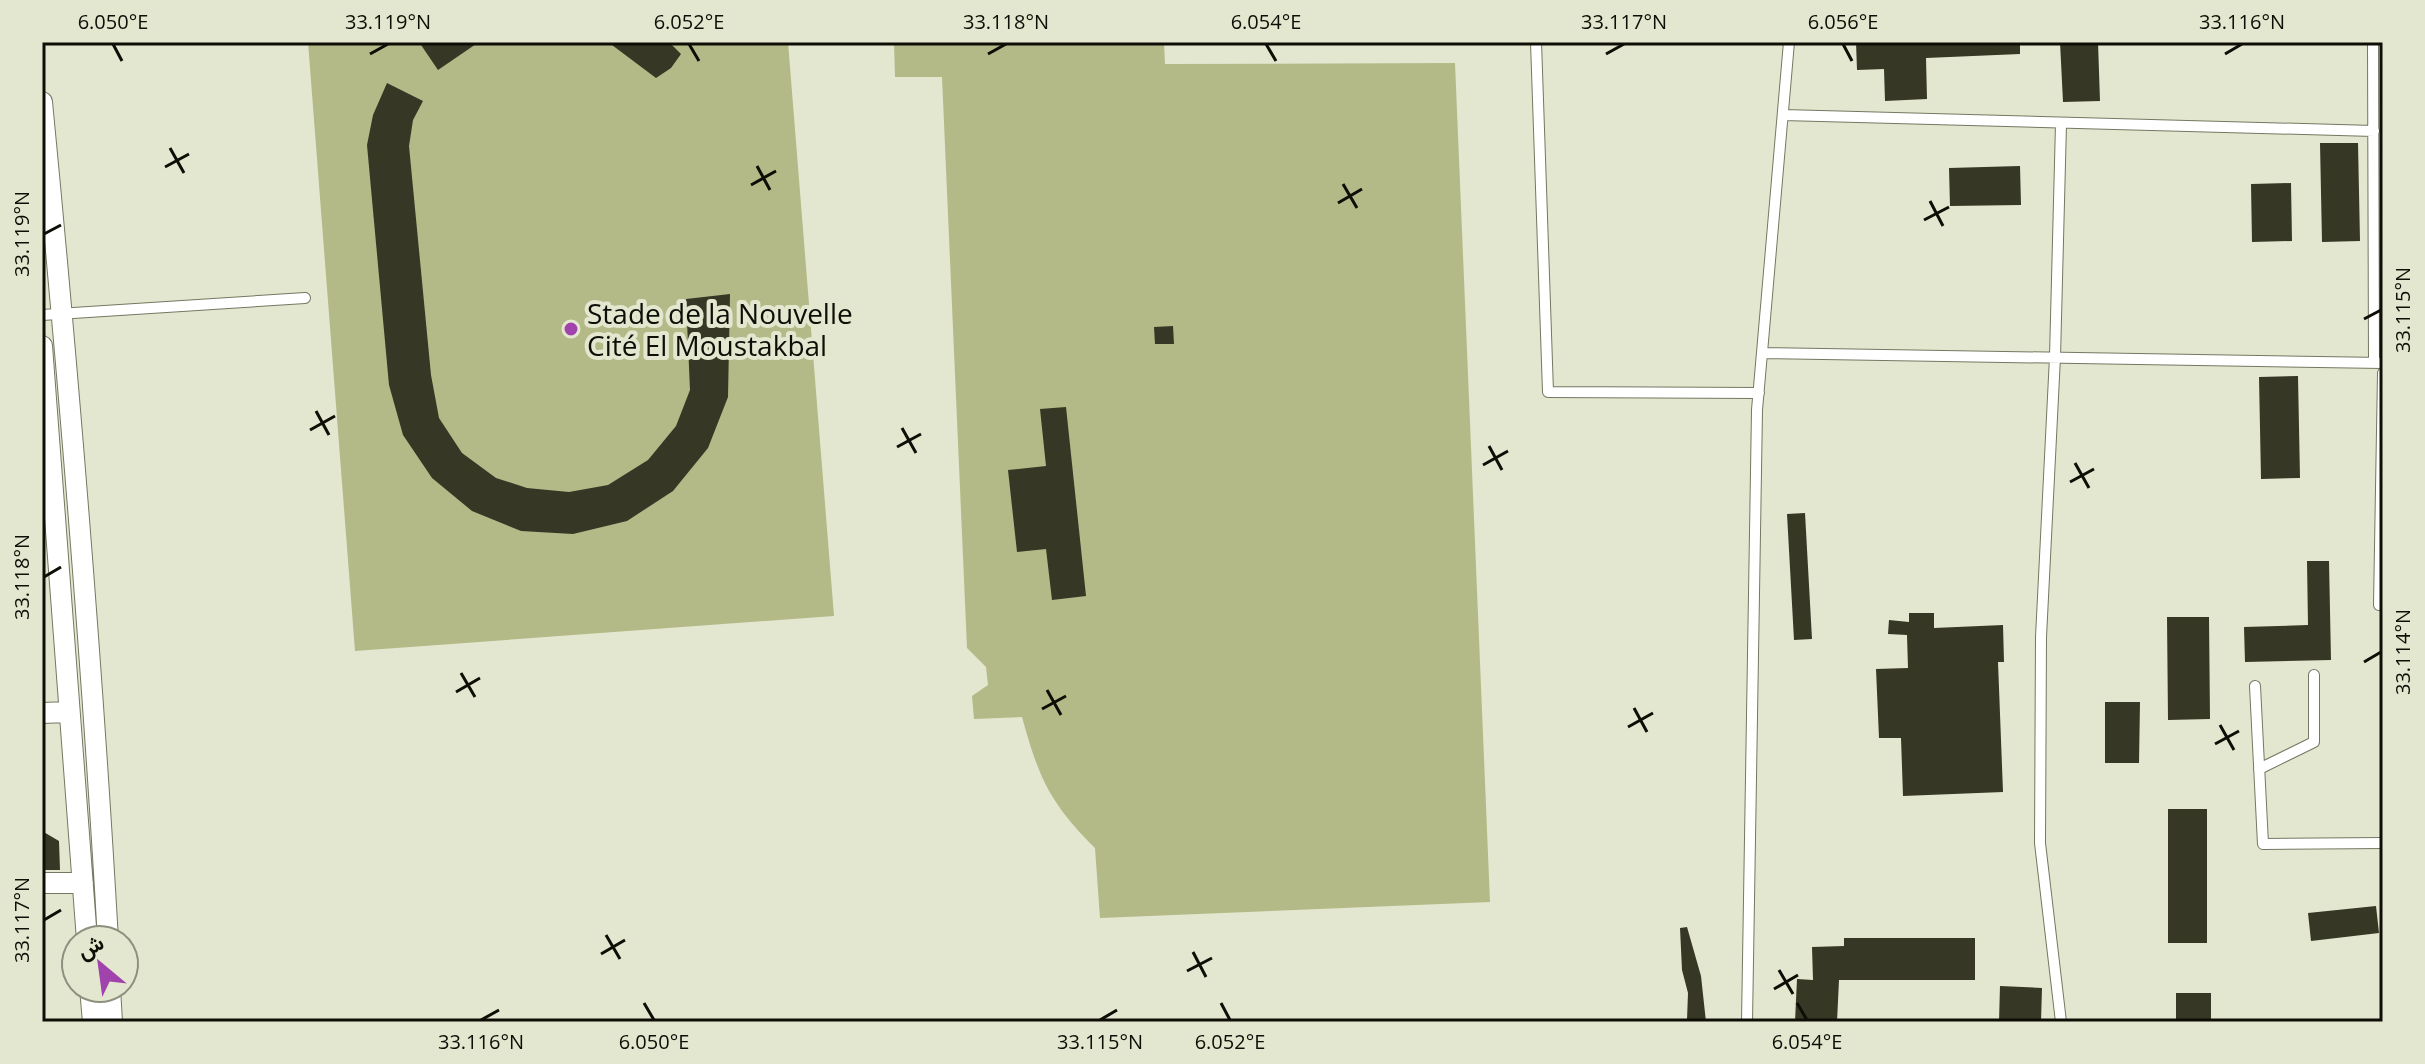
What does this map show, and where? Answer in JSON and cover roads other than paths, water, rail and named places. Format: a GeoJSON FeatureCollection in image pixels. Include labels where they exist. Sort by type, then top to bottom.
{"type":"FeatureCollection","features":[{"type":"Feature","properties":{"kind":"street"},"geometry":{"type":"LineString","coordinates":[[42,102],[52,314],[97,757],[107,924]]}},
{"type":"Feature","properties":{"kind":"street"},"geometry":{"type":"LineString","coordinates":[[42,346],[49,543],[69,712],[86,924]]}},
{"type":"Feature","properties":{"kind":"street"},"geometry":{"type":"LineString","coordinates":[[42,713],[69,712]]}},
{"type":"Feature","properties":{"kind":"street"},"geometry":{"type":"LineString","coordinates":[[42,883],[83,883]]}},
{"type":"Feature","properties":{"kind":"lane"},"geometry":{"type":"LineString","coordinates":[[1536,42],[1548,392],[1759,393]]}},
{"type":"Feature","properties":{"kind":"lane"},"geometry":{"type":"LineString","coordinates":[[1747,1022],[1759,393],[1789,42]]}},
{"type":"Feature","properties":{"kind":"lane"},"geometry":{"type":"LineString","coordinates":[[1762,353],[2379,362],[2373,42]]}},
{"type":"Feature","properties":{"kind":"lane"},"geometry":{"type":"LineString","coordinates":[[1783,115],[2374,131]]}},
{"type":"Feature","properties":{"kind":"lane"},"geometry":{"type":"LineString","coordinates":[[2061,124],[2055,357],[2041,637],[2040,843],[2061,1022]]}},
{"type":"Feature","properties":{"kind":"lane"},"geometry":{"type":"LineString","coordinates":[[52,314],[305,298]]}},
{"type":"Feature","properties":{"kind":"lane"},"geometry":{"type":"LineString","coordinates":[[2379,605],[2383,373]]}},
{"type":"Feature","properties":{"kind":"lane"},"geometry":{"type":"LineString","coordinates":[[2259,769],[2314,742],[2314,675]]}},
{"type":"Feature","properties":{"kind":"lane"},"geometry":{"type":"LineString","coordinates":[[2255,686],[2263,844],[2383,843]]}},
{"type":"Feature","properties":{"kind":"place","name":"Stade de la Nouvelle Cité El Moustakbal"},"geometry":{"type":"Point","coordinates":[571,329]}}]}
